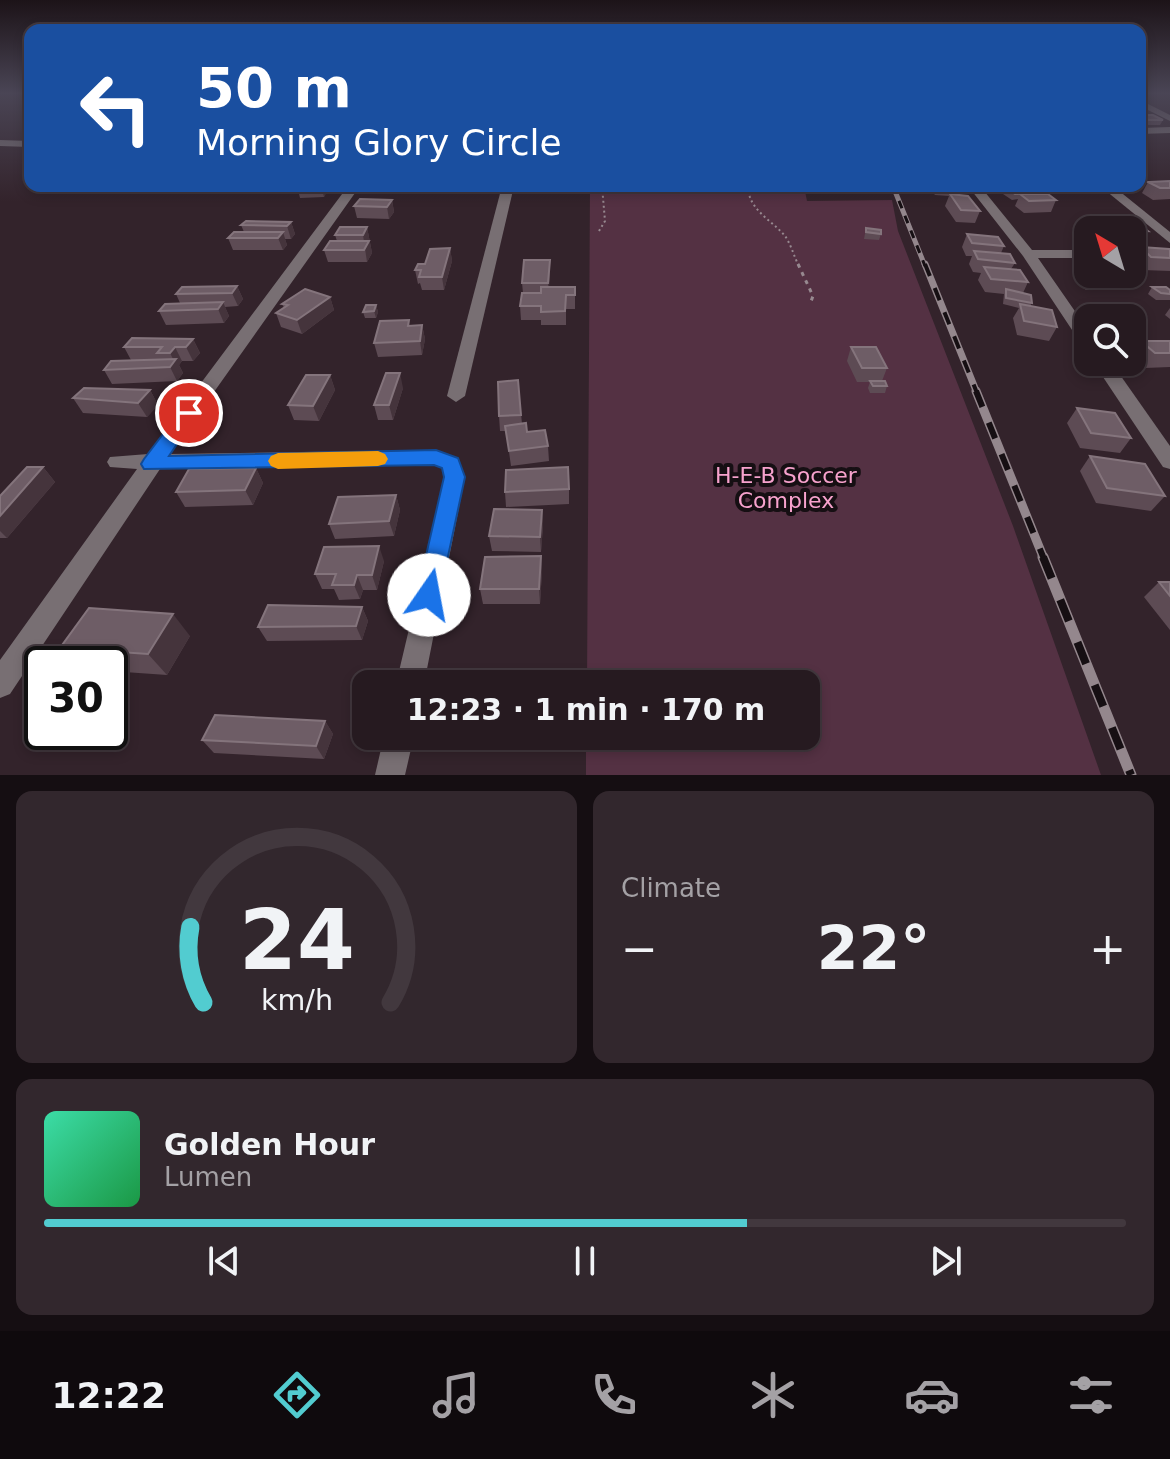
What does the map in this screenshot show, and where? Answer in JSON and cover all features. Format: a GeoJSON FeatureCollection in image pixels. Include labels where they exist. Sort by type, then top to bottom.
{"type":"FeatureCollection","features":[{"type":"Feature","properties":{"kind":"street"},"geometry":{"type":"LineString","coordinates":[[1146,131],[1170,130]]}},
{"type":"Feature","properties":{"kind":"street"},"geometry":{"type":"LineString","coordinates":[[0,143],[24,144]]}},
{"type":"Feature","properties":{"kind":"street"},"geometry":{"type":"LineString","coordinates":[[0,684],[152,464],[350,192]]}},
{"type":"Feature","properties":{"kind":"street"},"geometry":{"type":"LineString","coordinates":[[456,396],[507,192]]}},
{"type":"Feature","properties":{"kind":"street"},"geometry":{"type":"LineString","coordinates":[[979,192],[1028,254],[1074,321]]}},
{"type":"Feature","properties":{"kind":"street"},"geometry":{"type":"LineString","coordinates":[[1113,192],[1170,239]]}},
{"type":"Feature","properties":{"kind":"street"},"geometry":{"type":"LineString","coordinates":[[1146,253],[1170,252]]}},
{"type":"Feature","properties":{"kind":"street"},"geometry":{"type":"LineString","coordinates":[[1028,254],[1074,254]]}},
{"type":"Feature","properties":{"kind":"street"},"geometry":{"type":"LineString","coordinates":[[1112,376],[1170,462]]}},
{"type":"Feature","properties":{"kind":"street"},"geometry":{"type":"LineString","coordinates":[[117,462],[152,464],[436,457],[451,463],[455,477],[413,670]]}},
{"type":"Feature","properties":{"kind":"street"},"geometry":{"type":"LineString","coordinates":[[390,775],[396,750]]}},
{"type":"Feature","properties":{"kind":"path"},"geometry":{"type":"LineString","coordinates":[[599,231],[605,221],[603,192]]}},
{"type":"Feature","properties":{"kind":"path"},"geometry":{"type":"LineString","coordinates":[[748,192],[748,197],[773,228],[784,235],[813,296],[810,304]]}},
{"type":"Feature","properties":{"kind":"green space","name":"H-E-B Soccer Complex"},"geometry":{"type":"Polygon","coordinates":[[[590,192],[805,192],[807,201],[892,200],[898,231],[1013,526],[1101,775],[586,775],[586,750],[820,750],[820,670],[587,670],[590,192]]]}},
{"type":"Feature","properties":{"kind":"building"},"geometry":{"type":"Polygon","coordinates":[[[1170,181],[1170,188],[1160,188],[1148,182],[1170,181]]]}},
{"type":"Feature","properties":{"kind":"building"},"geometry":{"type":"Polygon","coordinates":[[[950,194],[968,196],[980,211],[961,210],[950,194]]]}},
{"type":"Feature","properties":{"kind":"building"},"geometry":{"type":"Polygon","coordinates":[[[1020,194],[1048,194],[1056,200],[1029,201],[1020,194]]]}},
{"type":"Feature","properties":{"kind":"building"},"geometry":{"type":"Polygon","coordinates":[[[360,199],[392,200],[387,207],[354,206],[360,199]]]}},
{"type":"Feature","properties":{"kind":"building"},"geometry":{"type":"Polygon","coordinates":[[[246,221],[291,222],[287,226],[241,225],[246,221]]]}},
{"type":"Feature","properties":{"kind":"building"},"geometry":{"type":"Polygon","coordinates":[[[340,227],[367,227],[363,235],[335,235],[340,227]]]}},
{"type":"Feature","properties":{"kind":"building"},"geometry":{"type":"Polygon","coordinates":[[[866,228],[881,230],[881,234],[866,232],[866,228]]]}},
{"type":"Feature","properties":{"kind":"building"},"geometry":{"type":"Polygon","coordinates":[[[234,232],[283,232],[278,238],[228,238],[234,232]]]}},
{"type":"Feature","properties":{"kind":"building"},"geometry":{"type":"Polygon","coordinates":[[[967,234],[998,237],[1004,246],[972,243],[967,234]]]}},
{"type":"Feature","properties":{"kind":"building"},"geometry":{"type":"Polygon","coordinates":[[[330,241],[369,241],[364,250],[324,250],[330,241]]]}},
{"type":"Feature","properties":{"kind":"building"},"geometry":{"type":"Polygon","coordinates":[[[1146,247],[1170,250],[1170,258],[1151,257],[1146,247]]]}},
{"type":"Feature","properties":{"kind":"building"},"geometry":{"type":"Polygon","coordinates":[[[450,248],[442,277],[419,277],[421,270],[415,270],[418,264],[425,264],[430,249],[450,248]]]}},
{"type":"Feature","properties":{"kind":"building"},"geometry":{"type":"Polygon","coordinates":[[[974,251],[1010,254],[1015,263],[978,259],[974,251]]]}},
{"type":"Feature","properties":{"kind":"building"},"geometry":{"type":"Polygon","coordinates":[[[524,260],[550,260],[548,283],[522,283],[524,260]]]}},
{"type":"Feature","properties":{"kind":"building"},"geometry":{"type":"Polygon","coordinates":[[[984,267],[1020,270],[1028,282],[991,279],[984,267]]]}},
{"type":"Feature","properties":{"kind":"building"},"geometry":{"type":"Polygon","coordinates":[[[237,286],[232,293],[176,294],[182,287],[237,286]]]}},
{"type":"Feature","properties":{"kind":"building"},"geometry":{"type":"Polygon","coordinates":[[[541,287],[575,287],[575,295],[566,295],[565,311],[541,312],[541,306],[520,306],[522,293],[541,293],[541,287]]]}},
{"type":"Feature","properties":{"kind":"building"},"geometry":{"type":"Polygon","coordinates":[[[1152,287],[1166,287],[1170,294],[1161,293],[1152,287]]]}},
{"type":"Feature","properties":{"kind":"building"},"geometry":{"type":"Polygon","coordinates":[[[305,289],[330,297],[297,320],[276,313],[288,305],[282,304],[305,289]]]}},
{"type":"Feature","properties":{"kind":"building"},"geometry":{"type":"Polygon","coordinates":[[[1006,289],[1031,295],[1032,303],[1006,298],[1006,289]]]}},
{"type":"Feature","properties":{"kind":"building"},"geometry":{"type":"Polygon","coordinates":[[[223,302],[218,309],[159,311],[165,304],[223,302]]]}},
{"type":"Feature","properties":{"kind":"building"},"geometry":{"type":"Polygon","coordinates":[[[1020,304],[1052,310],[1057,327],[1024,321],[1020,304]]]}},
{"type":"Feature","properties":{"kind":"building"},"geometry":{"type":"Polygon","coordinates":[[[366,305],[376,305],[374,311],[363,312],[366,305]]]}},
{"type":"Feature","properties":{"kind":"building"},"geometry":{"type":"Polygon","coordinates":[[[409,320],[408,326],[422,325],[420,341],[374,343],[380,321],[409,320]]]}},
{"type":"Feature","properties":{"kind":"building"},"geometry":{"type":"Polygon","coordinates":[[[132,338],[193,339],[186,347],[175,347],[170,353],[157,353],[162,347],[124,347],[132,338]]]}},
{"type":"Feature","properties":{"kind":"building"},"geometry":{"type":"Polygon","coordinates":[[[1146,341],[1170,341],[1170,353],[1155,353],[1146,345],[1146,341]]]}},
{"type":"Feature","properties":{"kind":"building"},"geometry":{"type":"Polygon","coordinates":[[[851,347],[876,347],[887,368],[862,368],[851,347]]]}},
{"type":"Feature","properties":{"kind":"building"},"geometry":{"type":"Polygon","coordinates":[[[176,359],[170,367],[104,370],[111,361],[176,359]]]}},
{"type":"Feature","properties":{"kind":"building"},"geometry":{"type":"Polygon","coordinates":[[[386,373],[400,373],[389,405],[374,405],[386,373]]]}},
{"type":"Feature","properties":{"kind":"building"},"geometry":{"type":"Polygon","coordinates":[[[306,375],[330,375],[313,406],[288,405],[306,375]]]}},
{"type":"Feature","properties":{"kind":"building"},"geometry":{"type":"Polygon","coordinates":[[[518,380],[521,415],[499,416],[498,382],[518,380]]]}},
{"type":"Feature","properties":{"kind":"building"},"geometry":{"type":"Polygon","coordinates":[[[870,381],[885,381],[887,386],[873,386],[870,381]]]}},
{"type":"Feature","properties":{"kind":"building"},"geometry":{"type":"Polygon","coordinates":[[[84,388],[150,390],[138,403],[73,398],[84,388]]]}},
{"type":"Feature","properties":{"kind":"building"},"geometry":{"type":"Polygon","coordinates":[[[1077,408],[1115,413],[1131,438],[1091,433],[1077,408]]]}},
{"type":"Feature","properties":{"kind":"building"},"geometry":{"type":"Polygon","coordinates":[[[526,423],[527,432],[545,430],[548,446],[509,451],[505,426],[526,423]]]}},
{"type":"Feature","properties":{"kind":"building"},"geometry":{"type":"Polygon","coordinates":[[[1090,456],[1145,464],[1165,496],[1107,488],[1090,456]]]}},
{"type":"Feature","properties":{"kind":"building"},"geometry":{"type":"Polygon","coordinates":[[[27,467],[43,467],[0,516],[0,496],[27,467]]]}},
{"type":"Feature","properties":{"kind":"building"},"geometry":{"type":"Polygon","coordinates":[[[568,467],[569,489],[505,492],[506,470],[568,467]]]}},
{"type":"Feature","properties":{"kind":"building"},"geometry":{"type":"Polygon","coordinates":[[[256,468],[245,490],[176,492],[189,469],[256,468]]]}},
{"type":"Feature","properties":{"kind":"building"},"geometry":{"type":"Polygon","coordinates":[[[396,495],[389,521],[329,524],[338,497],[396,495]]]}},
{"type":"Feature","properties":{"kind":"building"},"geometry":{"type":"Polygon","coordinates":[[[494,509],[542,510],[540,537],[489,536],[494,509]]]}},
{"type":"Feature","properties":{"kind":"building"},"geometry":{"type":"Polygon","coordinates":[[[379,546],[372,575],[357,575],[354,585],[332,585],[336,574],[315,574],[324,547],[379,546]]]}},
{"type":"Feature","properties":{"kind":"building"},"geometry":{"type":"Polygon","coordinates":[[[541,556],[539,589],[480,589],[485,557],[541,556]]]}},
{"type":"Feature","properties":{"kind":"building"},"geometry":{"type":"Polygon","coordinates":[[[1159,582],[1170,582],[1170,596],[1159,582]]]}},
{"type":"Feature","properties":{"kind":"building"},"geometry":{"type":"Polygon","coordinates":[[[268,605],[362,607],[356,626],[258,627],[268,605]]]}},
{"type":"Feature","properties":{"kind":"building"},"geometry":{"type":"Polygon","coordinates":[[[89,608],[173,614],[148,654],[128,653],[128,646],[61,646],[89,608]]]}},
{"type":"Feature","properties":{"kind":"building"},"geometry":{"type":"Polygon","coordinates":[[[215,715],[325,721],[316,746],[202,740],[215,715]]]}},
{"type":"Feature","properties":{"kind":"railway"},"geometry":{"type":"LineString","coordinates":[[895,192],[925,266]]}},
{"type":"Feature","properties":{"kind":"railway"},"geometry":{"type":"LineString","coordinates":[[925,264],[977,393]]}},
{"type":"Feature","properties":{"kind":"railway"},"geometry":{"type":"LineString","coordinates":[[976,391],[1044,559]]}},
{"type":"Feature","properties":{"kind":"railway"},"geometry":{"type":"LineString","coordinates":[[1043,557],[1131,775]]}},
{"type":"Feature","properties":{"kind":"slow traffic"},"geometry":{"type":"LineString","coordinates":[[278,461],[378,459]]}},
{"type":"Feature","properties":{"kind":"route"},"geometry":{"type":"LineString","coordinates":[[189,413],[152,464],[436,457],[451,463],[455,477],[429,595]]}}]}
